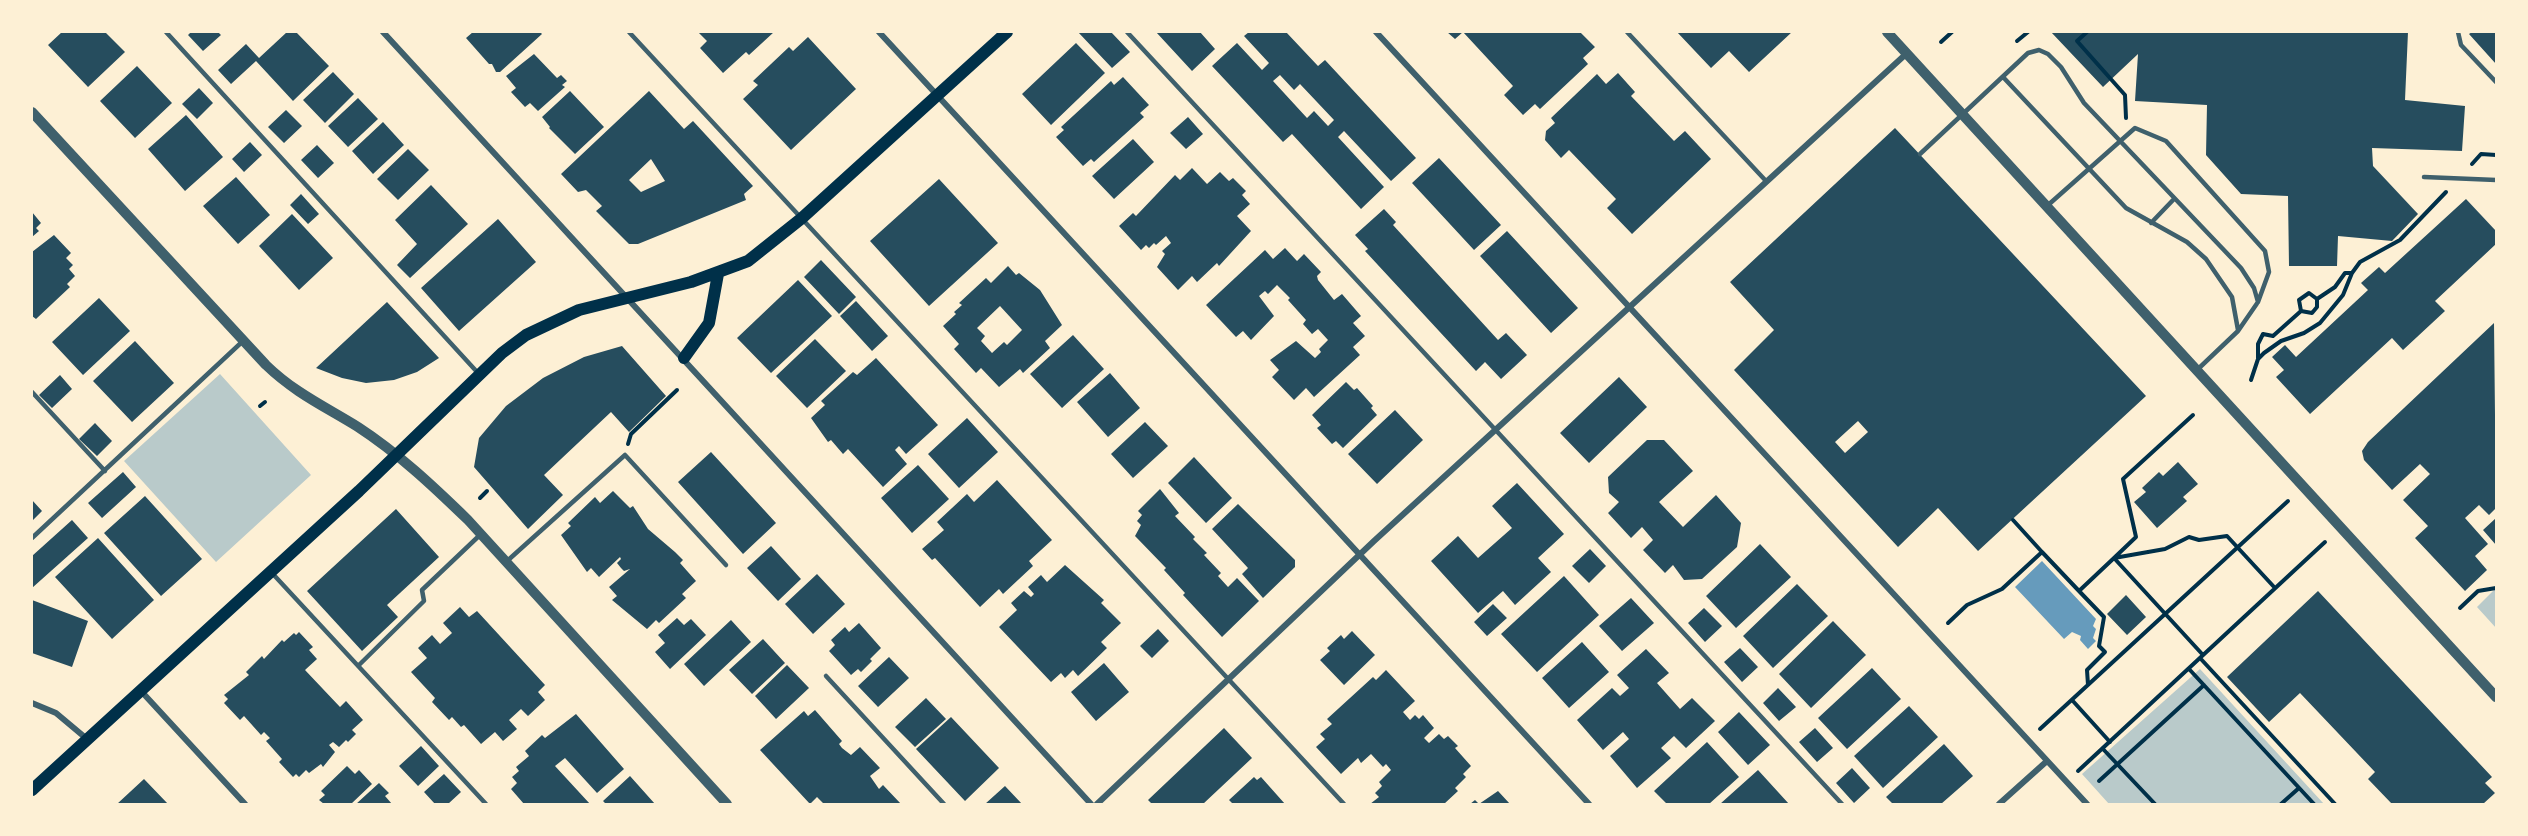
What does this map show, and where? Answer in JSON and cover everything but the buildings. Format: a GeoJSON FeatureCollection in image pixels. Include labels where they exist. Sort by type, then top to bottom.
{"type":"FeatureCollection","features":[{"type":"Feature","properties":{"kind":"main road"},"geometry":{"type":"LineString","coordinates":[[32,790],[271,572],[479,374],[526,335],[579,310],[718,274],[748,261],[802,218],[1007,32]]}},
{"type":"Feature","properties":{"kind":"main road"},"geometry":{"type":"LineString","coordinates":[[684,358],[710,323],[718,274]]}},
{"type":"Feature","properties":{"kind":"street"},"geometry":{"type":"LineString","coordinates":[[383,32],[1091,804]]}},
{"type":"Feature","properties":{"kind":"street"},"geometry":{"type":"LineString","coordinates":[[879,32],[1589,804]]}},
{"type":"Feature","properties":{"kind":"street"},"geometry":{"type":"LineString","coordinates":[[1376,32],[2087,804]]}},
{"type":"Feature","properties":{"kind":"street"},"geometry":{"type":"LineString","coordinates":[[1887,32],[2496,697]]}},
{"type":"Feature","properties":{"kind":"street"},"geometry":{"type":"LineString","coordinates":[[1096,804],[1360,554],[1906,54]]}},
{"type":"Feature","properties":{"kind":"street"},"geometry":{"type":"LineString","coordinates":[[32,112],[243,341],[288,386],[359,428],[428,481],[481,534],[727,804]]}},
{"type":"Feature","properties":{"kind":"street"},"geometry":{"type":"LineString","coordinates":[[141,691],[245,804]]}},
{"type":"Feature","properties":{"kind":"street"},"geometry":{"type":"LineString","coordinates":[[32,704],[56,713],[87,740]]}},
{"type":"Feature","properties":{"kind":"street"},"geometry":{"type":"LineString","coordinates":[[1999,804],[2047,761]]}},
{"type":"Feature","properties":{"kind":"lane"},"geometry":{"type":"LineString","coordinates":[[166,32],[479,374]]}},
{"type":"Feature","properties":{"kind":"lane"},"geometry":{"type":"LineString","coordinates":[[629,32],[1344,804]]}},
{"type":"Feature","properties":{"kind":"lane"},"geometry":{"type":"LineString","coordinates":[[1127,32],[1842,804]]}},
{"type":"Feature","properties":{"kind":"lane"},"geometry":{"type":"LineString","coordinates":[[1627,32],[1766,182]]}},
{"type":"Feature","properties":{"kind":"lane"},"geometry":{"type":"LineString","coordinates":[[2458,32],[2461,45],[2496,82]]}},
{"type":"Feature","properties":{"kind":"lane"},"geometry":{"type":"LineString","coordinates":[[1920,154],[2032,51],[2045,51],[2061,67],[2084,102],[2246,274],[2258,302]]}},
{"type":"Feature","properties":{"kind":"lane"},"geometry":{"type":"LineString","coordinates":[[2004,78],[2126,208],[2187,242],[2218,273],[2232,297],[2238,331]]}},
{"type":"Feature","properties":{"kind":"lane"},"geometry":{"type":"LineString","coordinates":[[2047,207],[2135,128],[2166,141],[2265,251],[2269,272],[2258,302],[2238,331],[2198,370]]}},
{"type":"Feature","properties":{"kind":"lane"},"geometry":{"type":"LineString","coordinates":[[2424,177],[2496,180]]}},
{"type":"Feature","properties":{"kind":"lane"},"geometry":{"type":"LineString","coordinates":[[2151,223],[2174,199]]}},
{"type":"Feature","properties":{"kind":"lane"},"geometry":{"type":"LineString","coordinates":[[32,538],[243,341]]}},
{"type":"Feature","properties":{"kind":"lane"},"geometry":{"type":"LineString","coordinates":[[32,392],[105,471]]}},
{"type":"Feature","properties":{"kind":"lane"},"geometry":{"type":"LineString","coordinates":[[506,562],[625,455],[726,565]]}},
{"type":"Feature","properties":{"kind":"lane"},"geometry":{"type":"LineString","coordinates":[[358,666],[424,601],[422,590],[481,534]]}},
{"type":"Feature","properties":{"kind":"lane"},"geometry":{"type":"LineString","coordinates":[[271,572],[486,804]]}},
{"type":"Feature","properties":{"kind":"lane"},"geometry":{"type":"LineString","coordinates":[[826,676],[944,804]]}},
{"type":"Feature","properties":{"kind":"path"},"geometry":{"type":"LineString","coordinates":[[1941,42],[1952,32]]}},
{"type":"Feature","properties":{"kind":"path"},"geometry":{"type":"LineString","coordinates":[[2087,32],[2077,41],[2125,95],[2124,116],[2132,124]]}},
{"type":"Feature","properties":{"kind":"path"},"geometry":{"type":"LineString","coordinates":[[2258,359],[2281,341],[2304,333],[2320,323],[2343,295],[2352,273],[2360,262],[2400,240],[2481,154],[2496,155]]}},
{"type":"Feature","properties":{"kind":"path"},"geometry":{"type":"LineString","coordinates":[[2317,299],[2336,287],[2345,273],[2352,273]]}},
{"type":"Feature","properties":{"kind":"path"},"geometry":{"type":"LineString","coordinates":[[2301,311],[2299,300],[2302,296],[2309,293],[2317,299]]}},
{"type":"Feature","properties":{"kind":"path"},"geometry":{"type":"LineString","coordinates":[[2301,311],[2312,313],[2317,307],[2317,299]]}},
{"type":"Feature","properties":{"kind":"path"},"geometry":{"type":"LineString","coordinates":[[2251,380],[2258,359],[2258,344],[2263,334],[2273,336],[2301,311]]}},
{"type":"Feature","properties":{"kind":"path"},"geometry":{"type":"LineString","coordinates":[[625,455],[631,434],[677,390]]}},
{"type":"Feature","properties":{"kind":"path"},"geometry":{"type":"LineString","coordinates":[[260,406],[265,402]]}},
{"type":"Feature","properties":{"kind":"path"},"geometry":{"type":"LineString","coordinates":[[2079,591],[2136,537],[2123,479],[2193,415]]}},
{"type":"Feature","properties":{"kind":"path"},"geometry":{"type":"LineString","coordinates":[[480,498],[487,491]]}},
{"type":"Feature","properties":{"kind":"path"},"geometry":{"type":"LineString","coordinates":[[2040,729],[2288,501]]}},
{"type":"Feature","properties":{"kind":"path"},"geometry":{"type":"LineString","coordinates":[[2013,520],[2104,618],[2099,646],[2105,652],[2087,670],[2088,686]]}},
{"type":"Feature","properties":{"kind":"path"},"geometry":{"type":"LineString","coordinates":[[2114,558],[2165,549],[2189,537],[2199,540],[2227,536],[2276,588]]}},
{"type":"Feature","properties":{"kind":"path"},"geometry":{"type":"LineString","coordinates":[[2078,771],[2325,542]]}},
{"type":"Feature","properties":{"kind":"path"},"geometry":{"type":"LineString","coordinates":[[1948,623],[1967,605],[2002,589],[2042,552]]}},
{"type":"Feature","properties":{"kind":"path"},"geometry":{"type":"LineString","coordinates":[[2114,558],[2335,804]]}},
{"type":"Feature","properties":{"kind":"path"},"geometry":{"type":"LineString","coordinates":[[2460,608],[2478,591],[2496,588]]}},
{"type":"Feature","properties":{"kind":"path"},"geometry":{"type":"LineString","coordinates":[[2189,669],[2314,804]]}},
{"type":"Feature","properties":{"kind":"path"},"geometry":{"type":"LineString","coordinates":[[2099,782],[2204,685]]}},
{"type":"Feature","properties":{"kind":"path"},"geometry":{"type":"LineString","coordinates":[[2072,700],[2110,742]]}},
{"type":"Feature","properties":{"kind":"path"},"geometry":{"type":"LineString","coordinates":[[2103,749],[2155,804]]}},
{"type":"Feature","properties":{"kind":"path"},"geometry":{"type":"LineString","coordinates":[[2281,804],[2299,788]]}},
{"type":"Feature","properties":{"kind":"shaded area"},"geometry":{"type":"Polygon","coordinates":[[[220,374],[311,475],[216,562],[124,461],[220,374]]]}},
{"type":"Feature","properties":{"kind":"shaded area"},"geometry":{"type":"Polygon","coordinates":[[[2496,588],[2496,628],[2477,607],[2496,588]]]}},
{"type":"Feature","properties":{"kind":"shaded area"},"geometry":{"type":"Polygon","coordinates":[[[2200,669],[2324,804],[2109,804],[2082,774],[2200,669]]]}},
{"type":"Feature","properties":{"kind":"water"},"geometry":{"type":"Polygon","coordinates":[[[2042,561],[2096,619],[2093,626],[2096,629],[2093,638],[2096,641],[2088,649],[2080,640],[2081,636],[2072,632],[2064,639],[2015,587],[2042,561]]]}}]}
